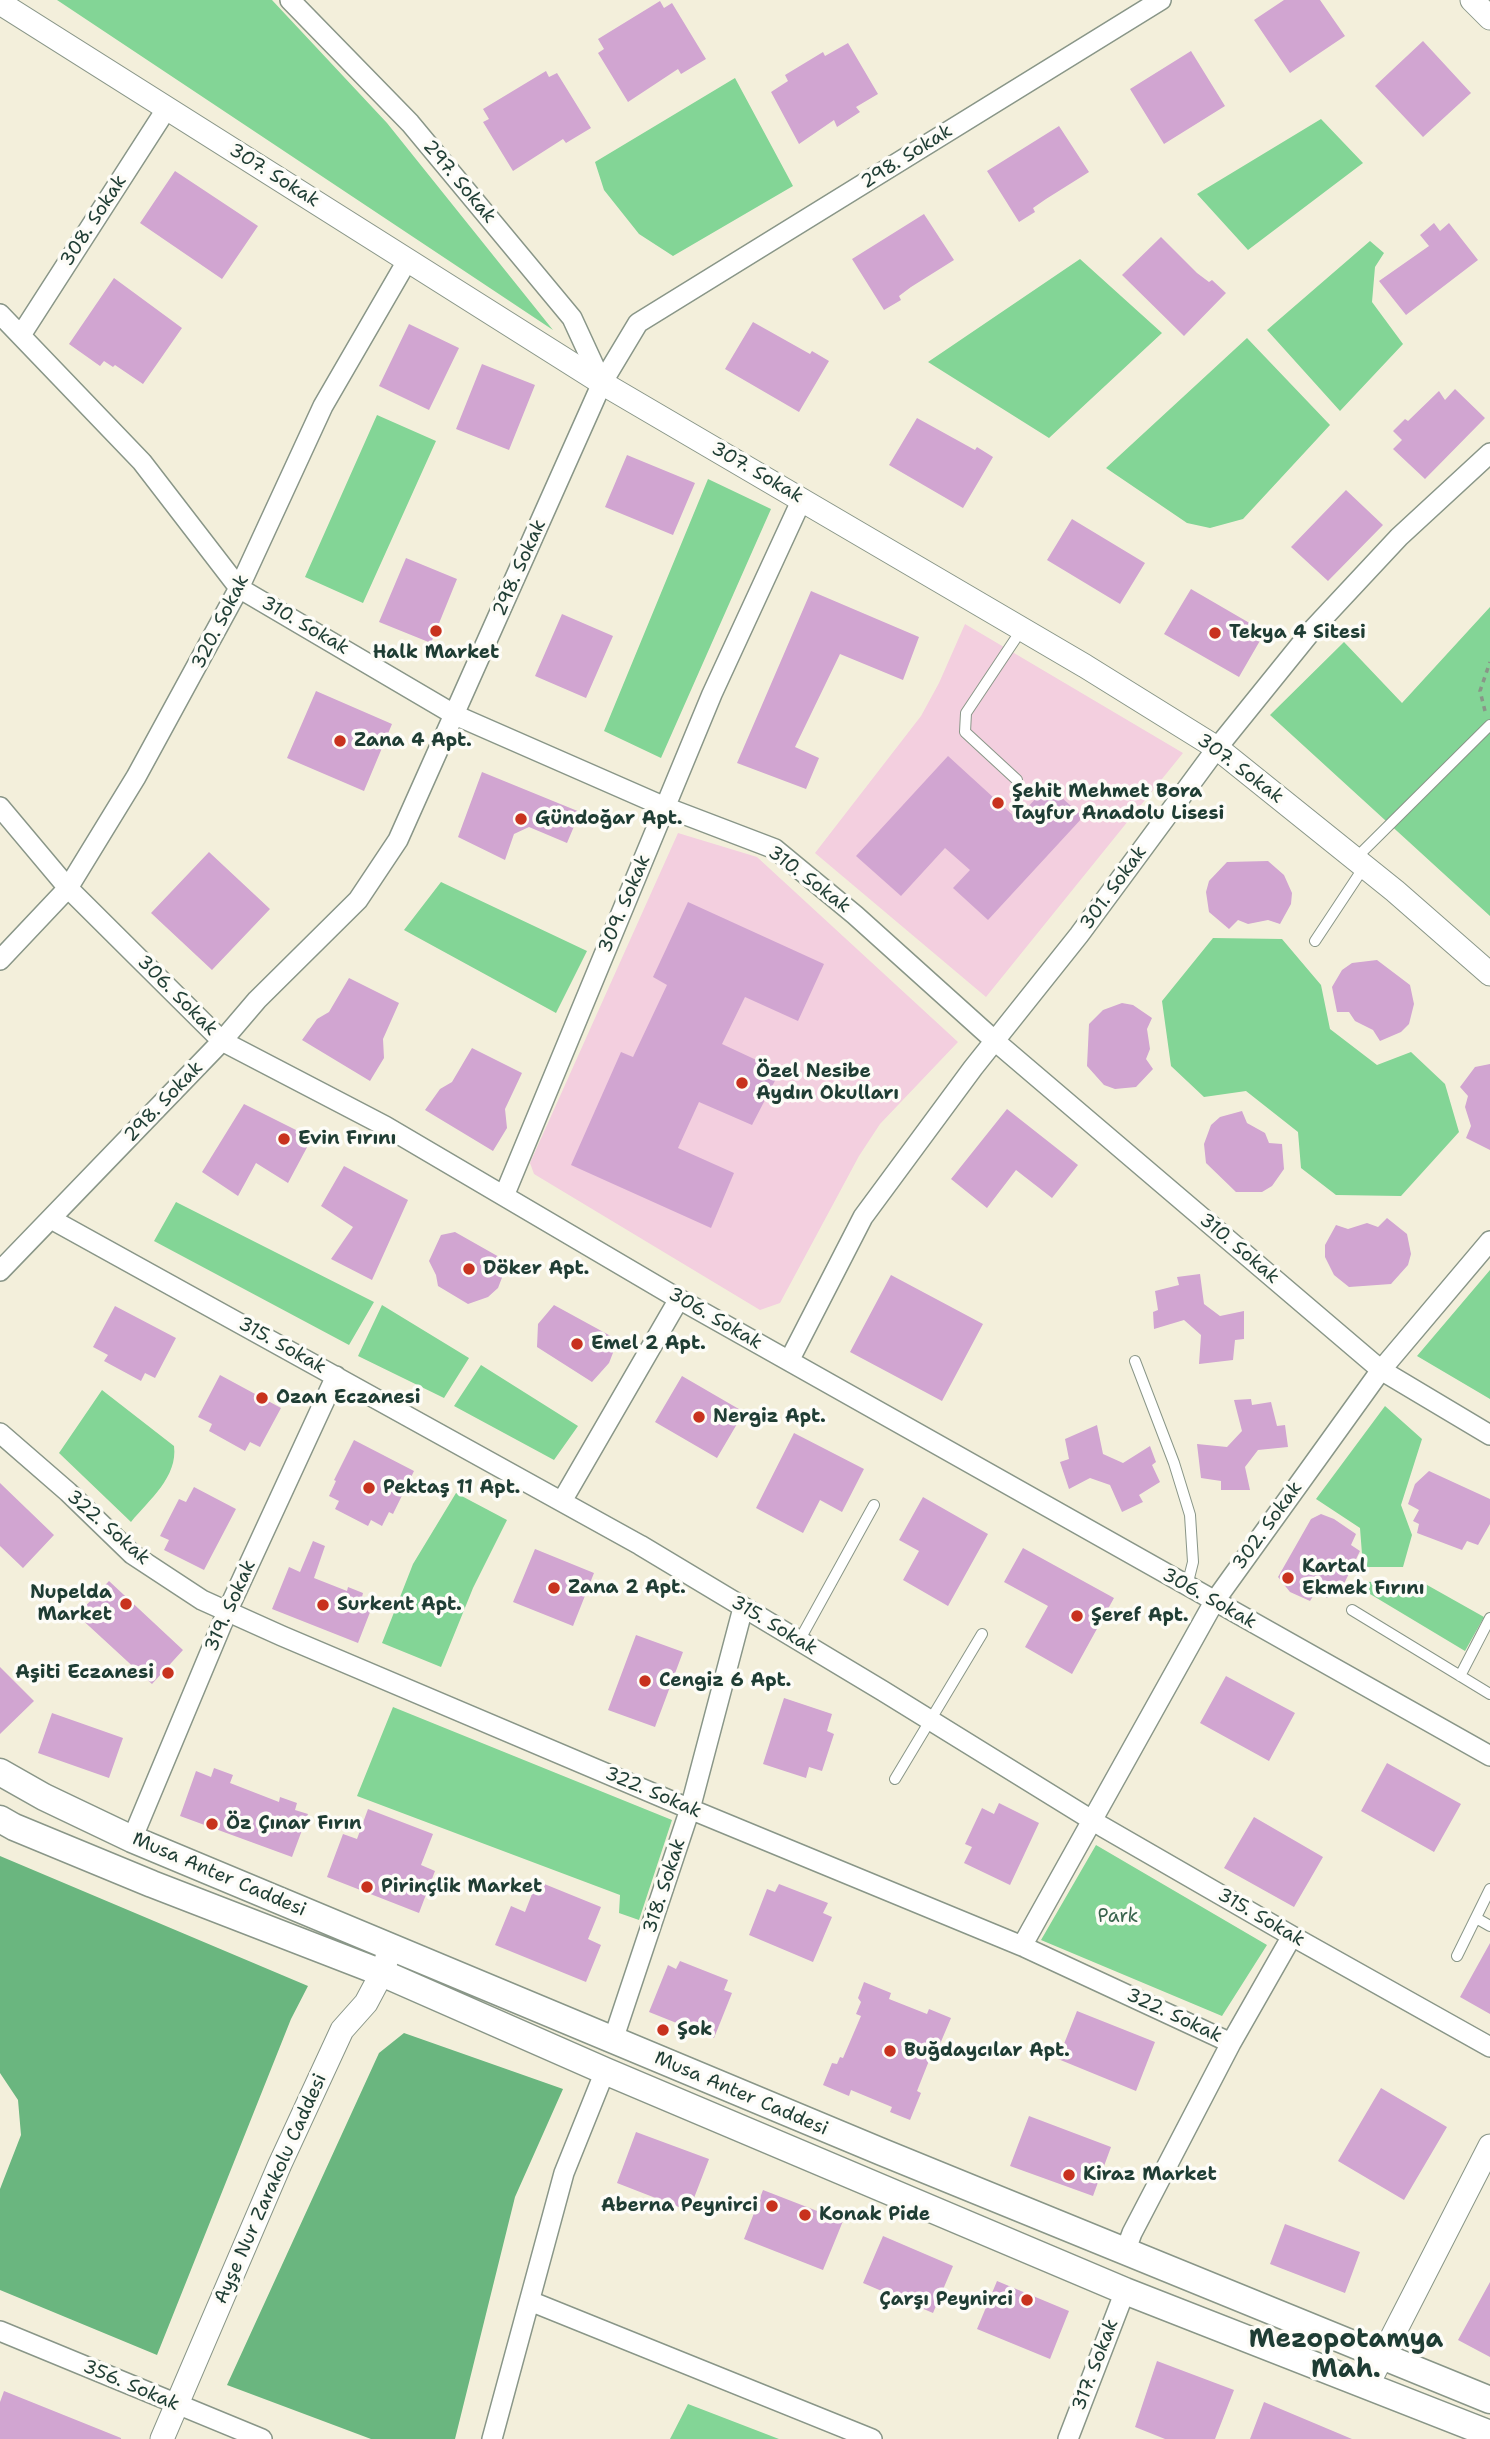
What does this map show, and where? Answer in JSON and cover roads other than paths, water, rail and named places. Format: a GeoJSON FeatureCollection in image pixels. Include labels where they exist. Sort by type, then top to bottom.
{"type":"FeatureCollection","features":[{"type":"Feature","properties":{"kind":"main road","name":"Musa Anter Caddesi"},"geometry":{"type":"LineString","coordinates":[[0,1772],[44,1797],[132,1839],[1125,2252],[1490,2400]]}},
{"type":"Feature","properties":{"kind":"main road","name":"Musa Anter Caddesi"},"geometry":{"type":"LineString","coordinates":[[0,1819],[152,1884],[382,1973],[605,2071],[1125,2291],[1490,2434]]}},
{"type":"Feature","properties":{"kind":"street","name":"297. Sokak"},"geometry":{"type":"LineString","coordinates":[[290,0],[410,123],[572,318],[602,383]]}},
{"type":"Feature","properties":{"kind":"street","name":"298. Sokak"},"geometry":{"type":"LineString","coordinates":[[0,1271],[222,1041],[257,1000],[358,900],[398,840],[602,383],[639,323],[1161,0]]}},
{"type":"Feature","properties":{"kind":"street"},"geometry":{"type":"LineString","coordinates":[[1472,0],[1490,18]]}},
{"type":"Feature","properties":{"kind":"street","name":"307. Sokak"},"geometry":{"type":"LineString","coordinates":[[0,3],[602,383],[1022,629],[1217,748],[1490,974]]}},
{"type":"Feature","properties":{"kind":"street","name":"308. Sokak"},"geometry":{"type":"LineString","coordinates":[[20,335],[167,108]]}},
{"type":"Feature","properties":{"kind":"street","name":"320. Sokak"},"geometry":{"type":"LineString","coordinates":[[0,960],[68,888],[136,777],[239,588],[323,406],[407,261]]}},
{"type":"Feature","properties":{"kind":"street","name":"310. Sokak"},"geometry":{"type":"LineString","coordinates":[[0,314],[142,462],[239,588],[455,715],[665,807],[775,849],[855,915],[995,1041],[1381,1370],[1490,1435]]}},
{"type":"Feature","properties":{"kind":"street","name":"301. Sokak"},"geometry":{"type":"LineString","coordinates":[[789,1361],[863,1217],[995,1041],[1079,935],[1217,748],[1314,628],[1399,537],[1490,453]]}},
{"type":"Feature","properties":{"kind":"street","name":"309. Sokak"},"geometry":{"type":"LineString","coordinates":[[503,1196],[712,694],[802,499]]}},
{"type":"Feature","properties":{"kind":"street","name":"306. Sokak"},"geometry":{"type":"LineString","coordinates":[[0,807],[68,888],[222,1041],[385,1126],[679,1299],[1490,1756]]}},
{"type":"Feature","properties":{"kind":"street","name":"315. Sokak"},"geometry":{"type":"LineString","coordinates":[[51,1219],[562,1501],[931,1720],[1093,1821],[1490,2047]]}},
{"type":"Feature","properties":{"kind":"street","name":"302. Sokak"},"geometry":{"type":"LineString","coordinates":[[1022,1946],[1214,1602],[1381,1370],[1490,1241]]}},
{"type":"Feature","properties":{"kind":"street"},"geometry":{"type":"LineString","coordinates":[[562,1501],[679,1299]]}},
{"type":"Feature","properties":{"kind":"street","name":"319. Sokak"},"geometry":{"type":"LineString","coordinates":[[132,1839],[228,1612],[336,1376]]}},
{"type":"Feature","properties":{"kind":"street","name":"322. Sokak"},"geometry":{"type":"LineString","coordinates":[[0,1433],[68,1492],[132,1554],[202,1600],[690,1809],[1022,1946],[1231,2043],[1292,1936]]}},
{"type":"Feature","properties":{"kind":"street","name":"318. Sokak"},"geometry":{"type":"LineString","coordinates":[[613,2040],[690,1809],[743,1608]]}},
{"type":"Feature","properties":{"kind":"street","name":"Ayşe Nur Zarakolu Caddesi"},"geometry":{"type":"LineString","coordinates":[[162,2439],[280,2164],[342,2030],[366,2003],[382,1973],[391,1946]]}},
{"type":"Feature","properties":{"kind":"street"},"geometry":{"type":"LineString","coordinates":[[1125,2252],[1132,2233],[1231,2043]]}},
{"type":"Feature","properties":{"kind":"street"},"geometry":{"type":"LineString","coordinates":[[492,2439],[564,2173],[605,2071]]}},
{"type":"Feature","properties":{"kind":"street"},"geometry":{"type":"LineString","coordinates":[[1367,2386],[1490,2146]]}},
{"type":"Feature","properties":{"kind":"street","name":"317. Sokak"},"geometry":{"type":"LineString","coordinates":[[1068,2439],[1125,2291]]}},
{"type":"Feature","properties":{"kind":"street"},"geometry":{"type":"LineString","coordinates":[[530,2301],[872,2439]]}},
{"type":"Feature","properties":{"kind":"street","name":"356. Sokak"},"geometry":{"type":"LineString","coordinates":[[0,2331],[262,2439]]}},
{"type":"Feature","properties":{"kind":"lane"},"geometry":{"type":"LineString","coordinates":[[1017,780],[965,732],[966,713],[1022,629]]}},
{"type":"Feature","properties":{"kind":"lane"},"geometry":{"type":"LineString","coordinates":[[1315,941],[1359,863],[1489,726]]}},
{"type":"Feature","properties":{"kind":"lane"},"geometry":{"type":"LineString","coordinates":[[1135,1361],[1174,1463],[1190,1515],[1193,1562],[1187,1586]]}},
{"type":"Feature","properties":{"kind":"lane"},"geometry":{"type":"LineString","coordinates":[[799,1641],[874,1505]]}},
{"type":"Feature","properties":{"kind":"lane"},"geometry":{"type":"LineString","coordinates":[[1352,1610],[1490,1695]]}},
{"type":"Feature","properties":{"kind":"lane"},"geometry":{"type":"LineString","coordinates":[[1460,1676],[1490,1618]]}},
{"type":"Feature","properties":{"kind":"lane"},"geometry":{"type":"LineString","coordinates":[[895,1779],[982,1634]]}},
{"type":"Feature","properties":{"kind":"lane"},"geometry":{"type":"LineString","coordinates":[[1457,1956],[1490,1889]]}},
{"type":"Feature","properties":{"kind":"lane"},"geometry":{"type":"LineString","coordinates":[[1476,1918],[1490,1926]]}},
{"type":"Feature","properties":{"kind":"place","name":"Halk Market"},"geometry":{"type":"Point","coordinates":[436,631]}},
{"type":"Feature","properties":{"kind":"place","name":"Tekya 4 Sitesi"},"geometry":{"type":"Point","coordinates":[1215,633]}},
{"type":"Feature","properties":{"kind":"place","name":"Zana 4 Apt."},"geometry":{"type":"Point","coordinates":[340,741]}},
{"type":"Feature","properties":{"kind":"place","name":"Şehit Mehmet Bora Tayfur Anadolu Lisesi"},"geometry":{"type":"Point","coordinates":[998,803]}},
{"type":"Feature","properties":{"kind":"place","name":"Gündoğar Apt."},"geometry":{"type":"Point","coordinates":[521,819]}},
{"type":"Feature","properties":{"kind":"place","name":"Özel Nesibe Aydın Okulları"},"geometry":{"type":"Point","coordinates":[742,1083]}},
{"type":"Feature","properties":{"kind":"place","name":"Evin Fırını"},"geometry":{"type":"Point","coordinates":[284,1139]}},
{"type":"Feature","properties":{"kind":"place","name":"Döker Apt."},"geometry":{"type":"Point","coordinates":[469,1269]}},
{"type":"Feature","properties":{"kind":"place","name":"Emel 2 Apt."},"geometry":{"type":"Point","coordinates":[577,1344]}},
{"type":"Feature","properties":{"kind":"place","name":"Ozan Eczanesi"},"geometry":{"type":"Point","coordinates":[262,1398]}},
{"type":"Feature","properties":{"kind":"place","name":"Nergiz Apt."},"geometry":{"type":"Point","coordinates":[699,1417]}},
{"type":"Feature","properties":{"kind":"place","name":"Pektaş 11 Apt."},"geometry":{"type":"Point","coordinates":[369,1488]}},
{"type":"Feature","properties":{"kind":"place","name":"Kartal Ekmek Fırını"},"geometry":{"type":"Point","coordinates":[1288,1578]}},
{"type":"Feature","properties":{"kind":"place","name":"Zana 2 Apt."},"geometry":{"type":"Point","coordinates":[554,1588]}},
{"type":"Feature","properties":{"kind":"place","name":"Nupelda Market"},"geometry":{"type":"Point","coordinates":[126,1604]}},
{"type":"Feature","properties":{"kind":"place","name":"Surkent Apt."},"geometry":{"type":"Point","coordinates":[323,1605]}},
{"type":"Feature","properties":{"kind":"place","name":"Şeref Apt."},"geometry":{"type":"Point","coordinates":[1077,1616]}},
{"type":"Feature","properties":{"kind":"place","name":"Aşiti Eczanesi"},"geometry":{"type":"Point","coordinates":[168,1673]}},
{"type":"Feature","properties":{"kind":"place","name":"Cengiz 6 Apt."},"geometry":{"type":"Point","coordinates":[645,1681]}},
{"type":"Feature","properties":{"kind":"place","name":"Öz Çınar Fırın"},"geometry":{"type":"Point","coordinates":[212,1824]}},
{"type":"Feature","properties":{"kind":"place","name":"Pirinçlik Market"},"geometry":{"type":"Point","coordinates":[367,1887]}},
{"type":"Feature","properties":{"kind":"place","name":"Şok"},"geometry":{"type":"Point","coordinates":[663,2030]}},
{"type":"Feature","properties":{"kind":"place","name":"Buğdaycılar Apt."},"geometry":{"type":"Point","coordinates":[890,2051]}},
{"type":"Feature","properties":{"kind":"place","name":"Kiraz Market"},"geometry":{"type":"Point","coordinates":[1069,2175]}},
{"type":"Feature","properties":{"kind":"place","name":"Aberna Peynirci"},"geometry":{"type":"Point","coordinates":[772,2206]}},
{"type":"Feature","properties":{"kind":"place","name":"Konak Pide"},"geometry":{"type":"Point","coordinates":[805,2215]}},
{"type":"Feature","properties":{"kind":"place","name":"Çarşı Peynirci"},"geometry":{"type":"Point","coordinates":[1027,2300]}},
{"type":"Feature","properties":{"kind":"district","name":"Mezopotamya Mah."},"geometry":{"type":"Point","coordinates":[1346,2355]}},
{"type":"Feature","properties":{"kind":"park label","name":"Park"},"geometry":{"type":"Point","coordinates":[1118,1917]}}]}
